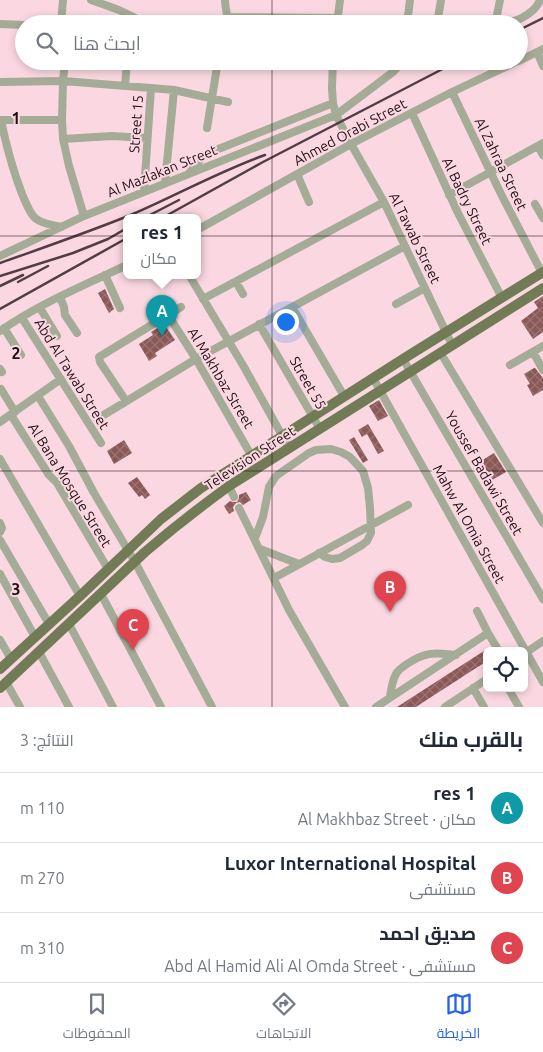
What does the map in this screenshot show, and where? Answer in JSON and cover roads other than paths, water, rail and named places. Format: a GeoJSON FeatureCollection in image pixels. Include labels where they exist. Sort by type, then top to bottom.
{"type":"FeatureCollection","features":[{"type":"Feature","properties":{"kind":"main road","name":"Television Street"},"geometry":{"type":"LineString","coordinates":[[0,669],[180,503],[282,435],[542,273]]}},
{"type":"Feature","properties":{"kind":"main road","name":"Television Street"},"geometry":{"type":"LineString","coordinates":[[3,685],[170,530],[229,486],[543,288]]}},
{"type":"Feature","properties":{"kind":"main road"},"geometry":{"type":"LineString","coordinates":[[221,474],[229,486]]}},
{"type":"Feature","properties":{"kind":"main road"},"geometry":{"type":"LineString","coordinates":[[117,562],[124,573]]}},
{"type":"Feature","properties":{"kind":"street"},"geometry":{"type":"LineString","coordinates":[[61,15],[62,0]]}},
{"type":"Feature","properties":{"kind":"street"},"geometry":{"type":"LineString","coordinates":[[91,0],[112,7],[126,15]]}},
{"type":"Feature","properties":{"kind":"street"},"geometry":{"type":"LineString","coordinates":[[225,0],[227,15]]}},
{"type":"Feature","properties":{"kind":"street"},"geometry":{"type":"LineString","coordinates":[[339,15],[340,0]]}},
{"type":"Feature","properties":{"kind":"street"},"geometry":{"type":"LineString","coordinates":[[408,15],[410,0]]}},
{"type":"Feature","properties":{"kind":"street"},"geometry":{"type":"LineString","coordinates":[[439,15],[441,0]]}},
{"type":"Feature","properties":{"kind":"street"},"geometry":{"type":"LineString","coordinates":[[497,15],[500,0]]}},
{"type":"Feature","properties":{"kind":"street"},"geometry":{"type":"LineString","coordinates":[[527,15],[538,6],[540,0]]}},
{"type":"Feature","properties":{"kind":"street"},"geometry":{"type":"LineString","coordinates":[[0,24],[15,25]]}},
{"type":"Feature","properties":{"kind":"street"},"geometry":{"type":"LineString","coordinates":[[540,51],[543,66]]}},
{"type":"Feature","properties":{"kind":"street","name":"Ahmed Orabi Street"},"geometry":{"type":"LineString","coordinates":[[528,56],[540,51]]}},
{"type":"Feature","properties":{"kind":"street"},"geometry":{"type":"LineString","coordinates":[[64,70],[63,139],[84,216]]}},
{"type":"Feature","properties":{"kind":"street"},"geometry":{"type":"LineString","coordinates":[[125,86],[126,70]]}},
{"type":"Feature","properties":{"kind":"street"},"geometry":{"type":"LineString","coordinates":[[207,128],[215,70]]}},
{"type":"Feature","properties":{"kind":"street","name":"Al Tawab Street"},"geometry":{"type":"LineString","coordinates":[[333,70],[333,103],[336,115],[384,202],[452,345]]}},
{"type":"Feature","properties":{"kind":"street","name":"Al Mazlakan Street"},"geometry":{"type":"LineString","coordinates":[[0,256],[84,216],[336,115],[395,70]]}},
{"type":"Feature","properties":{"kind":"street","name":"Ahmed Orabi Street"},"geometry":{"type":"LineString","coordinates":[[201,228],[351,144],[499,70]]}},
{"type":"Feature","properties":{"kind":"street"},"geometry":{"type":"LineString","coordinates":[[0,82],[63,81],[174,90],[228,102]]}},
{"type":"Feature","properties":{"kind":"street","name":"Street 15"},"geometry":{"type":"LineString","coordinates":[[144,191],[151,88]]}},
{"type":"Feature","properties":{"kind":"street"},"geometry":{"type":"LineString","coordinates":[[164,183],[174,90]]}},
{"type":"Feature","properties":{"kind":"street","name":"Al Zahraa Street"},"geometry":{"type":"LineString","coordinates":[[452,92],[490,172],[542,273]]}},
{"type":"Feature","properties":{"kind":"street"},"geometry":{"type":"LineString","coordinates":[[189,173],[211,152],[333,103]]}},
{"type":"Feature","properties":{"kind":"street","name":"Al Badry Street"},"geometry":{"type":"LineString","coordinates":[[412,113],[449,195],[502,298]]}},
{"type":"Feature","properties":{"kind":"street"},"geometry":{"type":"LineString","coordinates":[[61,227],[37,220],[30,213],[11,162],[0,120],[62,120]]}},
{"type":"Feature","properties":{"kind":"street"},"geometry":{"type":"LineString","coordinates":[[63,139],[118,136],[147,138]]}},
{"type":"Feature","properties":{"kind":"street"},"geometry":{"type":"LineString","coordinates":[[449,195],[541,144],[543,155]]}},
{"type":"Feature","properties":{"kind":"street"},"geometry":{"type":"LineString","coordinates":[[297,174],[309,202]]}},
{"type":"Feature","properties":{"kind":"street"},"geometry":{"type":"LineString","coordinates":[[203,299],[384,202]]}},
{"type":"Feature","properties":{"kind":"street"},"geometry":{"type":"LineString","coordinates":[[535,204],[543,218]]}},
{"type":"Feature","properties":{"kind":"street"},"geometry":{"type":"LineString","coordinates":[[102,416],[196,359],[405,246]]}},
{"type":"Feature","properties":{"kind":"street"},"geometry":{"type":"LineString","coordinates":[[21,355],[2,330],[60,296],[123,267]]}},
{"type":"Feature","properties":{"kind":"street"},"geometry":{"type":"LineString","coordinates":[[105,275],[120,308]]}},
{"type":"Feature","properties":{"kind":"street"},"geometry":{"type":"LineString","coordinates":[[191,279],[290,448]]}},
{"type":"Feature","properties":{"kind":"street"},"geometry":{"type":"LineString","coordinates":[[236,282],[243,294]]}},
{"type":"Feature","properties":{"kind":"street"},"geometry":{"type":"LineString","coordinates":[[396,304],[425,288]]}},
{"type":"Feature","properties":{"kind":"street"},"geometry":{"type":"LineString","coordinates":[[60,296],[64,304],[65,315],[77,333]]}},
{"type":"Feature","properties":{"kind":"street"},"geometry":{"type":"LineString","coordinates":[[126,401],[100,362],[99,357],[181,307]]}},
{"type":"Feature","properties":{"kind":"street"},"geometry":{"type":"LineString","coordinates":[[292,307],[344,396]]}},
{"type":"Feature","properties":{"kind":"street"},"geometry":{"type":"LineString","coordinates":[[40,308],[57,336]]}},
{"type":"Feature","properties":{"kind":"street","name":"Al Makhbaz Street"},"geometry":{"type":"LineString","coordinates":[[168,315],[252,455]]}},
{"type":"Feature","properties":{"kind":"street","name":"Abd Al Tawab Street"},"geometry":{"type":"LineString","coordinates":[[22,318],[101,443]]}},
{"type":"Feature","properties":{"kind":"street","name":"Street 55"},"geometry":{"type":"LineString","coordinates":[[259,324],[320,429]]}},
{"type":"Feature","properties":{"kind":"street"},"geometry":{"type":"LineString","coordinates":[[510,365],[543,346]]}},
{"type":"Feature","properties":{"kind":"street"},"geometry":{"type":"LineString","coordinates":[[440,352],[543,523]]}},
{"type":"Feature","properties":{"kind":"street"},"geometry":{"type":"LineString","coordinates":[[533,352],[543,370]]}},
{"type":"Feature","properties":{"kind":"street","name":"Youssef Badawi Street"},"geometry":{"type":"LineString","coordinates":[[403,359],[543,599]]}},
{"type":"Feature","properties":{"kind":"street","name":"Mahw Al Omia Street"},"geometry":{"type":"LineString","coordinates":[[373,378],[522,647]]}},
{"type":"Feature","properties":{"kind":"street"},"geometry":{"type":"LineString","coordinates":[[0,422],[61,379]]}},
{"type":"Feature","properties":{"kind":"street","name":"Al Bana Mosque Street"},"geometry":{"type":"LineString","coordinates":[[1,389],[13,414],[49,475],[57,482],[108,569]]}},
{"type":"Feature","properties":{"kind":"street"},"geometry":{"type":"LineString","coordinates":[[38,396],[69,446],[94,493],[135,562],[212,707]]}},
{"type":"Feature","properties":{"kind":"street"},"geometry":{"type":"LineString","coordinates":[[255,538],[263,517],[269,487],[276,476],[309,453],[316,450],[331,449],[350,457],[363,471],[368,488],[371,533],[362,545],[340,558],[332,559],[319,553]]}},
{"type":"Feature","properties":{"kind":"street"},"geometry":{"type":"LineString","coordinates":[[0,459],[80,596]]}},
{"type":"Feature","properties":{"kind":"street"},"geometry":{"type":"LineString","coordinates":[[229,486],[234,497]]}},
{"type":"Feature","properties":{"kind":"street"},"geometry":{"type":"LineString","coordinates":[[274,578],[408,505]]}},
{"type":"Feature","properties":{"kind":"street"},"geometry":{"type":"LineString","coordinates":[[239,508],[293,617],[344,707]]}},
{"type":"Feature","properties":{"kind":"street"},"geometry":{"type":"LineString","coordinates":[[0,523],[2,528],[0,532]]}},
{"type":"Feature","properties":{"kind":"street"},"geometry":{"type":"LineString","coordinates":[[0,540],[50,624]]}},
{"type":"Feature","properties":{"kind":"street"},"geometry":{"type":"LineString","coordinates":[[260,549],[299,564]]}},
{"type":"Feature","properties":{"kind":"street"},"geometry":{"type":"LineString","coordinates":[[0,574],[35,637]]}},
{"type":"Feature","properties":{"kind":"street"},"geometry":{"type":"LineString","coordinates":[[101,594],[161,707]]}},
{"type":"Feature","properties":{"kind":"street"},"geometry":{"type":"LineString","coordinates":[[477,612],[497,647]]}},
{"type":"Feature","properties":{"kind":"street"},"geometry":{"type":"LineString","coordinates":[[68,624],[113,707]]}},
{"type":"Feature","properties":{"kind":"street"},"geometry":{"type":"LineString","coordinates":[[376,707],[488,633]]}},
{"type":"Feature","properties":{"kind":"street"},"geometry":{"type":"LineString","coordinates":[[0,640],[12,659]]}},
{"type":"Feature","properties":{"kind":"street"},"geometry":{"type":"LineString","coordinates":[[528,651],[543,641]]}},
{"type":"Feature","properties":{"kind":"street"},"geometry":{"type":"LineString","coordinates":[[39,652],[69,707]]}},
{"type":"Feature","properties":{"kind":"street"},"geometry":{"type":"LineString","coordinates":[[390,697],[395,676],[399,669],[427,653],[436,652],[456,655]]}},
{"type":"Feature","properties":{"kind":"street","name":"Mahw Al Omia Street"},"geometry":{"type":"LineString","coordinates":[[528,658],[543,682]]}},
{"type":"Feature","properties":{"kind":"street"},"geometry":{"type":"LineString","coordinates":[[444,707],[483,682]]}},
{"type":"Feature","properties":{"kind":"street"},"geometry":{"type":"LineString","coordinates":[[3,685],[20,707]]}},
{"type":"Feature","properties":{"kind":"street"},"geometry":{"type":"LineString","coordinates":[[473,688],[484,707]]}},
{"type":"Feature","properties":{"kind":"street"},"geometry":{"type":"LineString","coordinates":[[510,692],[519,707]]}},
{"type":"Feature","properties":{"kind":"railway"},"geometry":{"type":"LineString","coordinates":[[528,26],[543,18]]}},
{"type":"Feature","properties":{"kind":"railway"},"geometry":{"type":"LineString","coordinates":[[169,214],[263,162],[441,70]]}},
{"type":"Feature","properties":{"kind":"railway"},"geometry":{"type":"LineString","coordinates":[[133,214],[232,168],[265,155]]}},
{"type":"Feature","properties":{"kind":"railway"},"geometry":{"type":"LineString","coordinates":[[152,214],[179,200]]}},
{"type":"Feature","properties":{"kind":"railway"},"geometry":{"type":"LineString","coordinates":[[0,263],[123,218]]}},
{"type":"Feature","properties":{"kind":"railway"},"geometry":{"type":"LineString","coordinates":[[0,276],[73,253],[108,239],[123,230]]}},
{"type":"Feature","properties":{"kind":"railway"},"geometry":{"type":"LineString","coordinates":[[0,309],[123,240]]}},
{"type":"Feature","properties":{"kind":"railway"},"geometry":{"type":"LineString","coordinates":[[18,282],[48,266]]}},
{"type":"Feature","properties":{"kind":"railway"},"geometry":{"type":"LineString","coordinates":[[0,286],[23,275]]}},
{"type":"Feature","properties":{"kind":"place","name":"res 1"},"geometry":{"type":"Point","coordinates":[162,336]}},
{"type":"Feature","properties":{"kind":"place","name":"Luxor International Hospital"},"geometry":{"type":"Point","coordinates":[390,612]}},
{"type":"Feature","properties":{"kind":"place","name":"صديق احمد"},"geometry":{"type":"Point","coordinates":[133,650]}}]}
